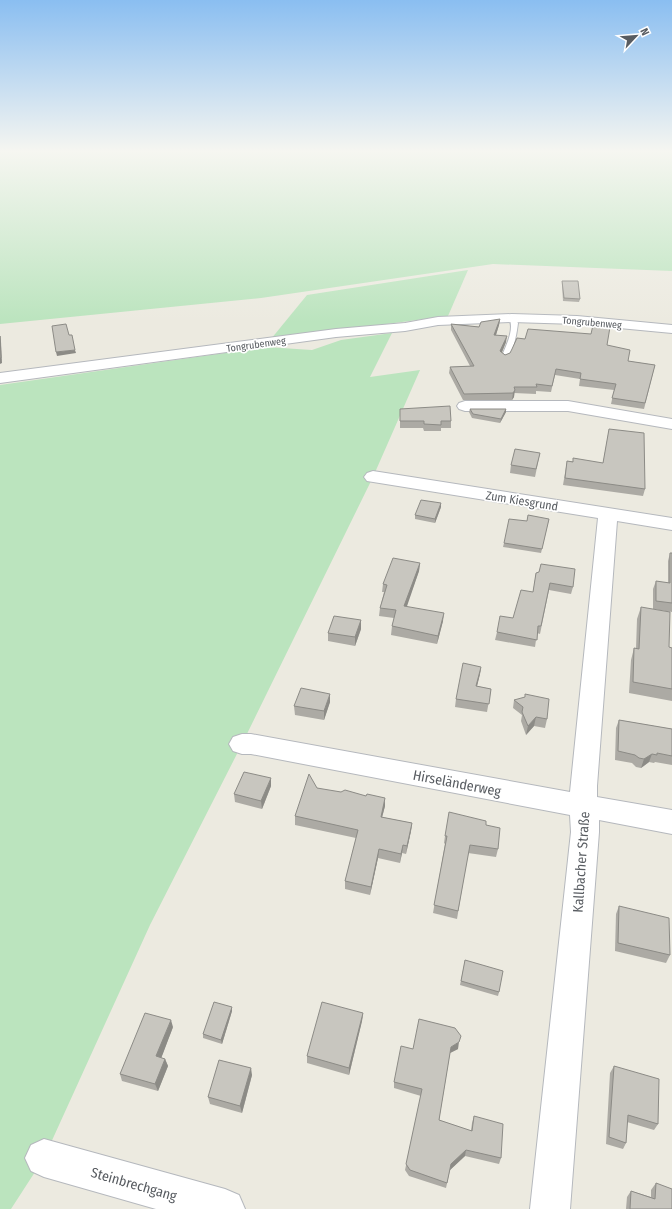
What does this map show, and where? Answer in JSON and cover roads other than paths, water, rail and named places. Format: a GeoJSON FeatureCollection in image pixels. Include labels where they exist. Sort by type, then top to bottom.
{"type":"FeatureCollection","features":[{"type":"Feature","properties":{"kind":"street","name":"Tongrubenweg"},"geometry":{"type":"LineString","coordinates":[[0,378],[369,329],[405,327],[438,321],[512,318],[577,320],[672,329]]}},
{"type":"Feature","properties":{"kind":"street"},"geometry":{"type":"LineString","coordinates":[[465,406],[568,406],[672,424]]}},
{"type":"Feature","properties":{"kind":"street","name":"Zum Kiesgrund"},"geometry":{"type":"LineString","coordinates":[[373,477],[672,524]]}},
{"type":"Feature","properties":{"kind":"street","name":"Kallbacher Straße"},"geometry":{"type":"LineString","coordinates":[[550,1209],[585,839],[585,807],[583,786],[608,515]]}},
{"type":"Feature","properties":{"kind":"street","name":"Hirseländerweg"},"geometry":{"type":"LineString","coordinates":[[242,744],[251,744],[672,822]]}},
{"type":"Feature","properties":{"kind":"street","name":"Steinbrechgang"},"geometry":{"type":"LineString","coordinates":[[44,1158],[225,1209]]}},
{"type":"Feature","properties":{"kind":"lane"},"geometry":{"type":"LineString","coordinates":[[505,358],[513,336],[515,323],[512,318]]}}]}
